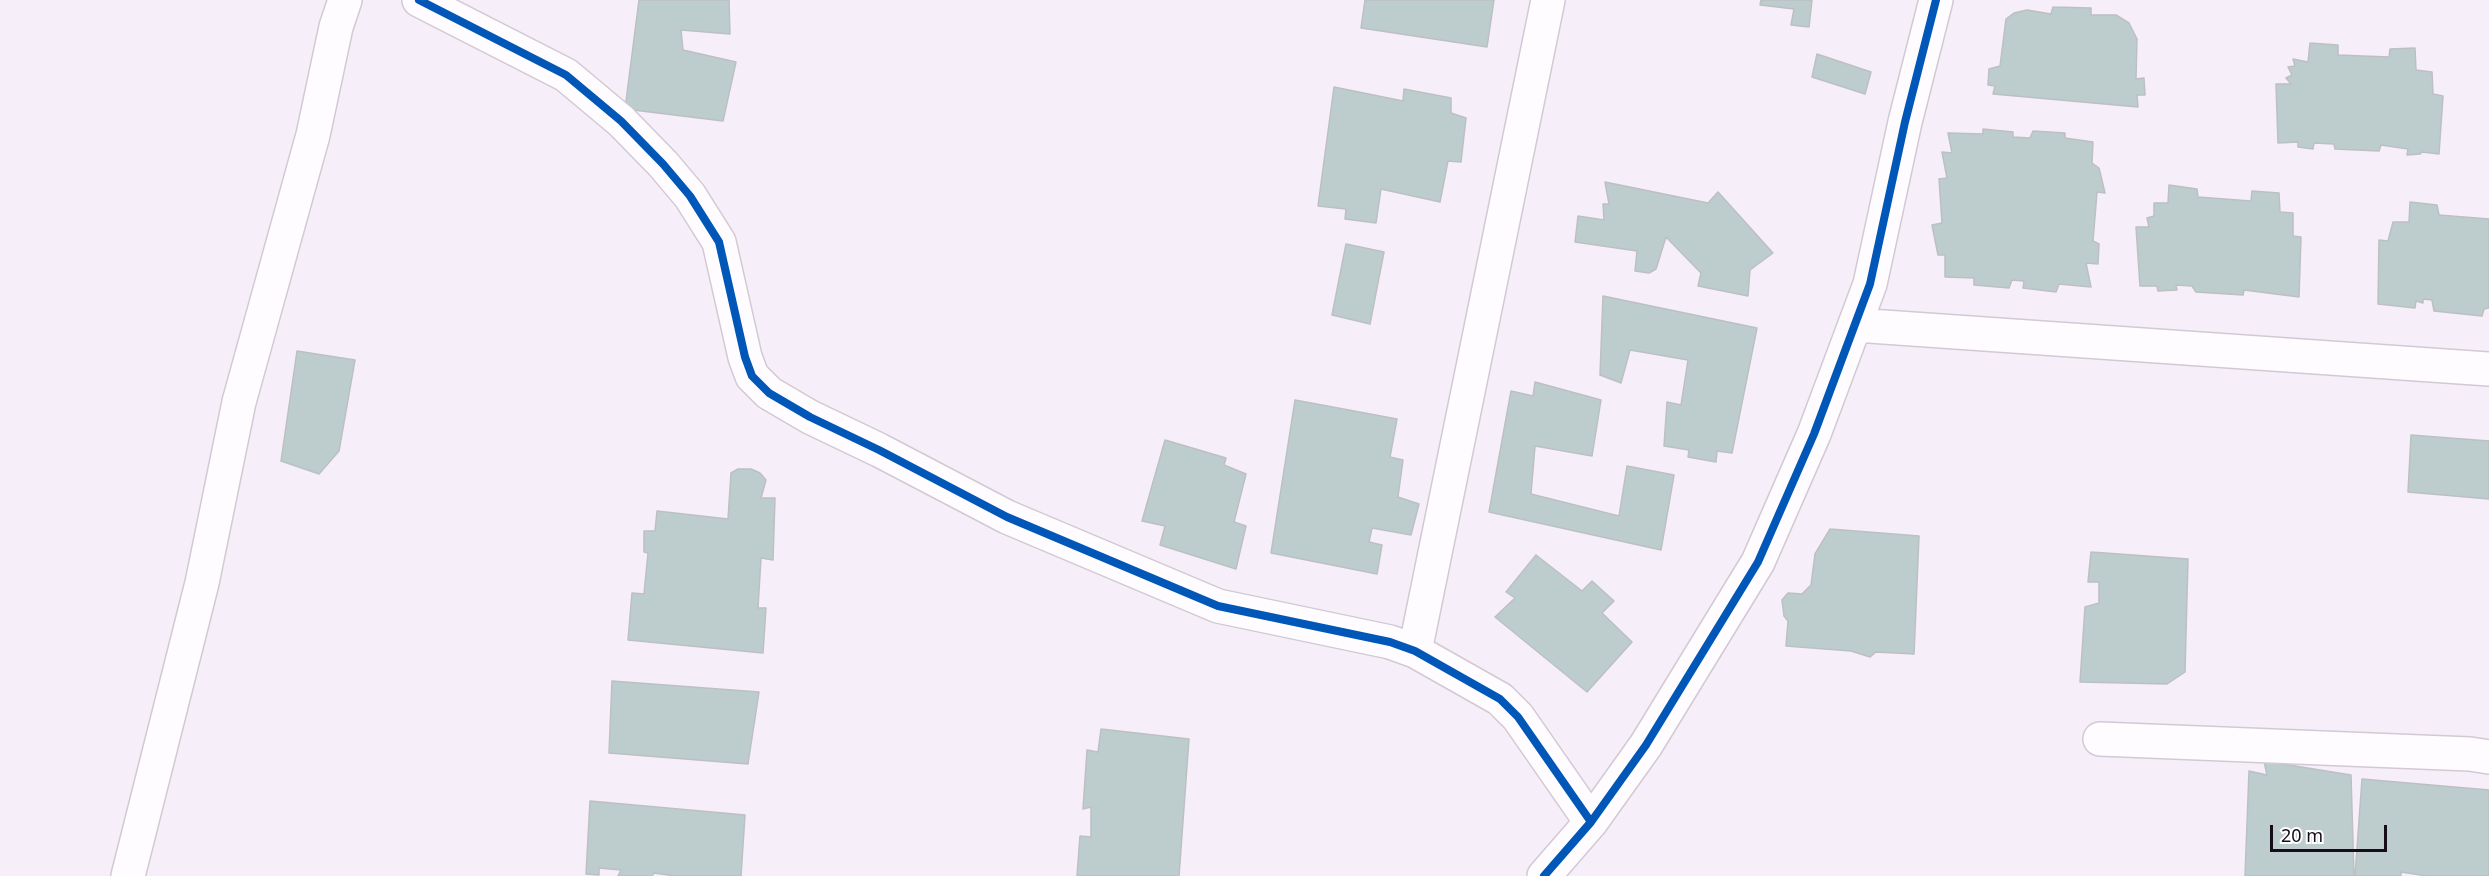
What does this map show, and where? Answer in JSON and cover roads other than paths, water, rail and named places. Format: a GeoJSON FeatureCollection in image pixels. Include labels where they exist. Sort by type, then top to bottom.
{"type":"FeatureCollection","features":[{"type":"Feature","properties":{"kind":"street"},"geometry":{"type":"LineString","coordinates":[[128,876],[202,583],[239,402],[313,135],[336,27],[345,0]]}},
{"type":"Feature","properties":{"kind":"street"},"geometry":{"type":"LineString","coordinates":[[419,0],[566,75],[621,121],[663,164],[690,196],[719,242],[745,357],[752,376],[769,393],[810,417],[879,450],[1007,517],[1218,606],[1390,642],[1415,651],[1500,699],[1518,717],[1591,822]]}},
{"type":"Feature","properties":{"kind":"street"},"geometry":{"type":"LineString","coordinates":[[1415,651],[1548,0]]}},
{"type":"Feature","properties":{"kind":"street"},"geometry":{"type":"LineString","coordinates":[[1544,876],[1591,822],[1646,745],[1758,562],[1814,434],[1870,284],[1905,122],[1936,0]]}},
{"type":"Feature","properties":{"kind":"street"},"geometry":{"type":"LineString","coordinates":[[1855,325],[2489,369]]}},
{"type":"Feature","properties":{"kind":"street"},"geometry":{"type":"LineString","coordinates":[[2100,739],[2470,754],[2489,757]]}}]}
